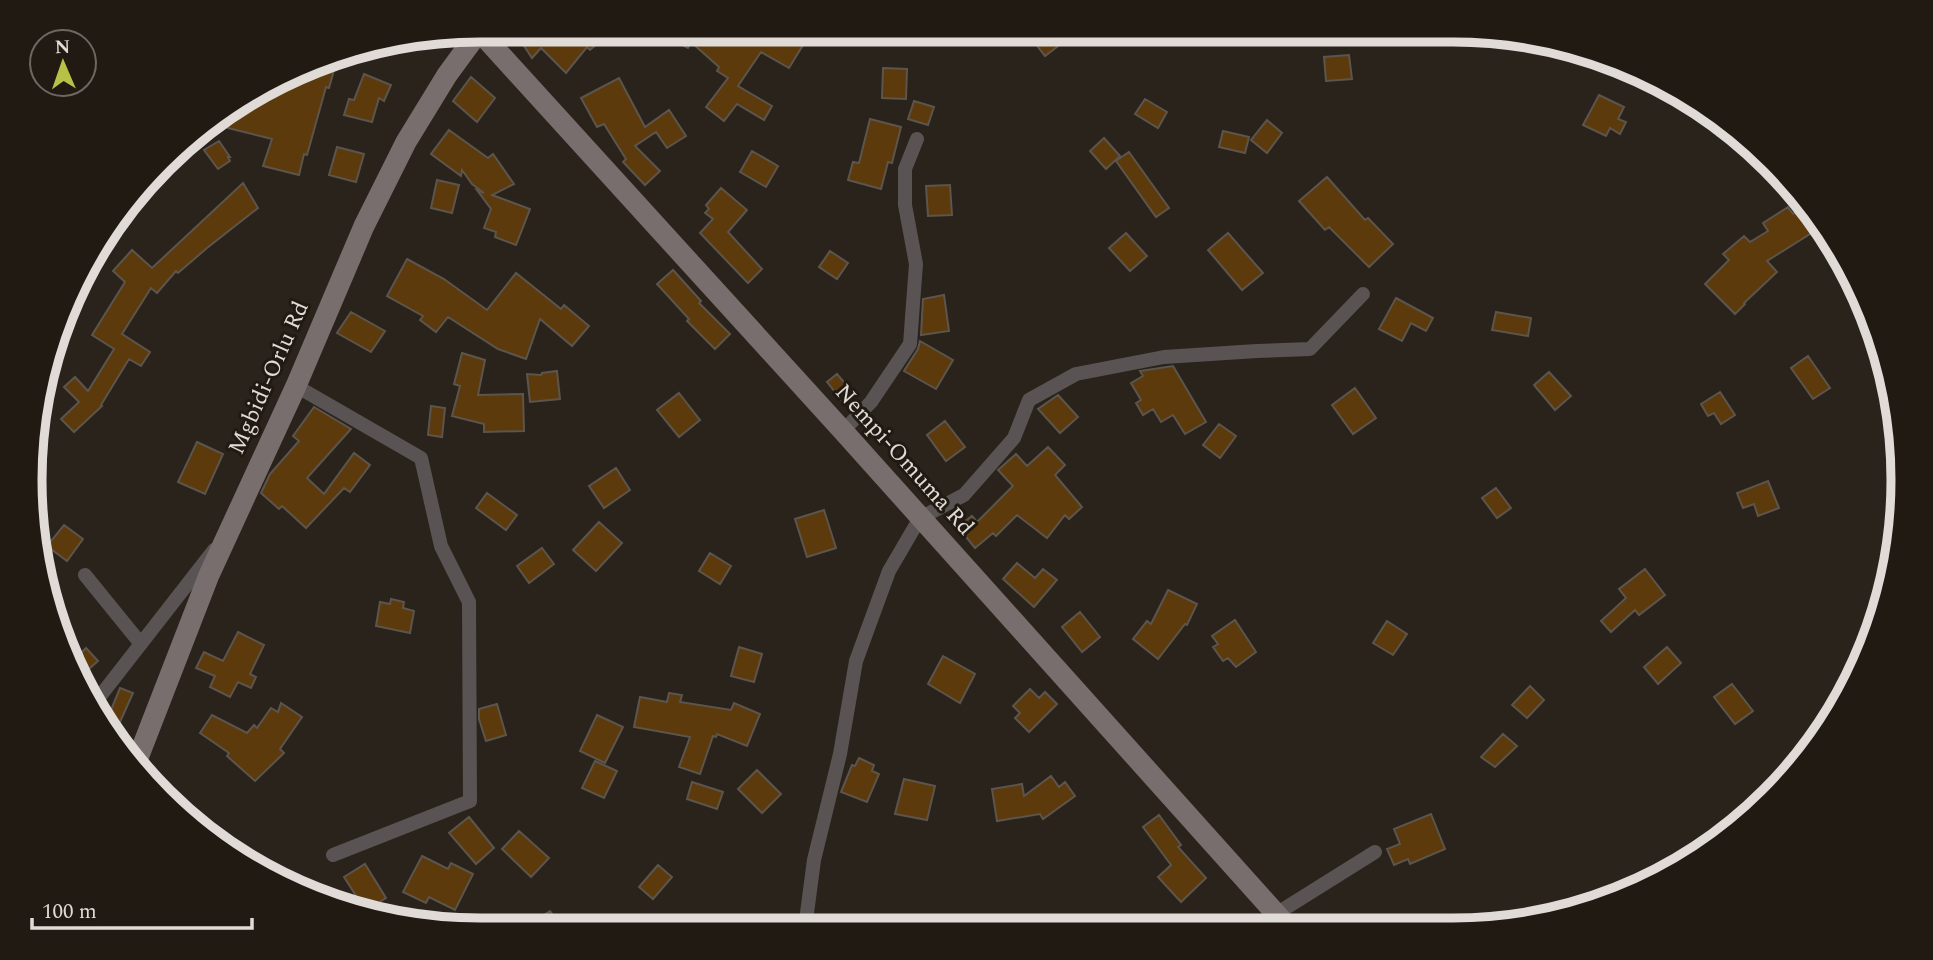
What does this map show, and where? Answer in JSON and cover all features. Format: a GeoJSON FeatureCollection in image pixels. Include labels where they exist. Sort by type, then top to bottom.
{"type":"FeatureCollection","features":[{"type":"Feature","properties":{"kind":"street","name":"Mgbidi-Orlu Rd"},"geometry":{"type":"LineString","coordinates":[[139,755],[209,575],[296,386],[364,226],[406,142],[447,75],[471,42]]}},
{"type":"Feature","properties":{"kind":"street","name":"Nempi-Omuma Rd"},"geometry":{"type":"LineString","coordinates":[[491,42],[1280,918]]}},
{"type":"Feature","properties":{"kind":"street"},"geometry":{"type":"LineString","coordinates":[[843,431],[871,402],[910,344],[916,264],[905,205],[905,169],[917,139]]}},
{"type":"Feature","properties":{"kind":"street"},"geometry":{"type":"LineString","coordinates":[[806,918],[814,860],[841,754],[856,661],[889,571],[920,517],[964,495],[1014,438],[1028,400],[1076,374],[1164,357],[1310,349],[1363,294]]}},
{"type":"Feature","properties":{"kind":"street"},"geometry":{"type":"LineString","coordinates":[[296,386],[421,458],[441,546],[469,602],[470,801],[333,855]]}},
{"type":"Feature","properties":{"kind":"street"},"geometry":{"type":"LineString","coordinates":[[100,697],[229,530]]}},
{"type":"Feature","properties":{"kind":"street"},"geometry":{"type":"LineString","coordinates":[[85,575],[141,644]]}},
{"type":"Feature","properties":{"kind":"street"},"geometry":{"type":"LineString","coordinates":[[1285,918],[1375,852]]}},
{"type":"Feature","properties":{"kind":"building"},"geometry":{"type":"Polygon","coordinates":[[[522,42],[599,42],[590,50],[587,47],[566,73],[541,48],[532,58],[522,42]]]}},
{"type":"Feature","properties":{"kind":"building"},"geometry":{"type":"Polygon","coordinates":[[[676,42],[691,42],[688,48],[676,42]]]}},
{"type":"Feature","properties":{"kind":"building"},"geometry":{"type":"Polygon","coordinates":[[[691,42],[798,42],[803,45],[789,68],[761,52],[738,86],[772,106],[764,120],[737,104],[724,121],[706,107],[728,78],[717,71],[719,67],[691,42]]]}},
{"type":"Feature","properties":{"kind":"building"},"geometry":{"type":"Polygon","coordinates":[[[1034,42],[1063,42],[1045,56],[1034,42]]]}},
{"type":"Feature","properties":{"kind":"building"},"geometry":{"type":"Polygon","coordinates":[[[1349,55],[1352,79],[1326,81],[1324,57],[1349,55]]]}},
{"type":"Feature","properties":{"kind":"building"},"geometry":{"type":"Polygon","coordinates":[[[883,68],[907,69],[906,99],[882,98],[883,68]]]}},
{"type":"Feature","properties":{"kind":"building"},"geometry":{"type":"Polygon","coordinates":[[[329,69],[334,70],[329,88],[326,87],[299,175],[263,166],[272,139],[228,128],[230,121],[237,116],[286,87],[329,69]]]}},
{"type":"Feature","properties":{"kind":"building"},"geometry":{"type":"Polygon","coordinates":[[[364,74],[391,85],[384,101],[379,98],[372,122],[344,115],[349,99],[354,100],[364,74]]]}},
{"type":"Feature","properties":{"kind":"building"},"geometry":{"type":"Polygon","coordinates":[[[471,77],[495,98],[477,122],[453,101],[471,77]]]}},
{"type":"Feature","properties":{"kind":"building"},"geometry":{"type":"Polygon","coordinates":[[[619,78],[645,127],[669,110],[686,136],[667,148],[656,132],[635,146],[660,171],[645,185],[623,162],[626,159],[604,124],[597,127],[581,98],[619,78]]]}},
{"type":"Feature","properties":{"kind":"building"},"geometry":{"type":"Polygon","coordinates":[[[1599,95],[1624,107],[1618,119],[1626,122],[1620,134],[1610,128],[1606,136],[1583,125],[1599,95]]]}},
{"type":"Feature","properties":{"kind":"building"},"geometry":{"type":"Polygon","coordinates":[[[1145,99],[1167,112],[1158,128],[1135,114],[1145,99]]]}},
{"type":"Feature","properties":{"kind":"building"},"geometry":{"type":"Polygon","coordinates":[[[914,101],[934,107],[928,125],[908,119],[914,101]]]}},
{"type":"Feature","properties":{"kind":"building"},"geometry":{"type":"Polygon","coordinates":[[[870,119],[901,127],[892,163],[888,162],[881,189],[848,180],[853,162],[859,163],[870,119]]]}},
{"type":"Feature","properties":{"kind":"building"},"geometry":{"type":"Polygon","coordinates":[[[1267,120],[1282,133],[1267,153],[1251,140],[1267,120]]]}},
{"type":"Feature","properties":{"kind":"building"},"geometry":{"type":"Polygon","coordinates":[[[449,130],[488,158],[493,154],[514,184],[492,195],[530,209],[516,245],[495,237],[496,232],[484,228],[491,209],[477,190],[484,193],[472,184],[462,170],[461,176],[431,154],[449,130]]]}},
{"type":"Feature","properties":{"kind":"building"},"geometry":{"type":"Polygon","coordinates":[[[1223,131],[1249,137],[1245,153],[1219,147],[1223,131]]]}},
{"type":"Feature","properties":{"kind":"building"},"geometry":{"type":"Polygon","coordinates":[[[1104,138],[1120,156],[1106,169],[1090,151],[1104,138]]]}},
{"type":"Feature","properties":{"kind":"building"},"geometry":{"type":"Polygon","coordinates":[[[219,141],[230,161],[218,169],[204,150],[219,141]]]}},
{"type":"Feature","properties":{"kind":"building"},"geometry":{"type":"Polygon","coordinates":[[[337,147],[364,154],[356,182],[329,175],[337,147]]]}},
{"type":"Feature","properties":{"kind":"building"},"geometry":{"type":"Polygon","coordinates":[[[752,151],[778,166],[766,187],[740,172],[752,151]]]}},
{"type":"Feature","properties":{"kind":"building"},"geometry":{"type":"Polygon","coordinates":[[[1129,152],[1169,208],[1156,217],[1116,161],[1129,152]]]}},
{"type":"Feature","properties":{"kind":"building"},"geometry":{"type":"Polygon","coordinates":[[[1327,177],[1365,220],[1368,218],[1393,244],[1369,267],[1329,227],[1325,230],[1299,201],[1327,177]]]}},
{"type":"Feature","properties":{"kind":"building"},"geometry":{"type":"Polygon","coordinates":[[[437,180],[459,185],[452,213],[431,208],[437,180]]]}},
{"type":"Feature","properties":{"kind":"building"},"geometry":{"type":"Polygon","coordinates":[[[243,183],[258,208],[178,273],[176,271],[157,293],[151,288],[122,334],[150,352],[141,366],[129,359],[102,406],[74,432],[61,419],[79,402],[64,387],[75,377],[88,391],[114,349],[92,335],[125,282],[113,271],[132,250],[152,268],[243,183]]]}},
{"type":"Feature","properties":{"kind":"building"},"geometry":{"type":"Polygon","coordinates":[[[950,185],[952,215],[928,216],[926,186],[950,185]]]}},
{"type":"Feature","properties":{"kind":"building"},"geometry":{"type":"Polygon","coordinates":[[[721,188],[747,210],[728,232],[762,269],[748,283],[700,233],[713,219],[705,213],[709,209],[706,205],[721,188]]]}},
{"type":"Feature","properties":{"kind":"building"},"geometry":{"type":"Polygon","coordinates":[[[1788,207],[1793,214],[1798,211],[1813,232],[1767,261],[1777,272],[1735,314],[1705,284],[1729,260],[1723,254],[1744,236],[1750,242],[1768,231],[1763,223],[1788,207]]]}},
{"type":"Feature","properties":{"kind":"building"},"geometry":{"type":"Polygon","coordinates":[[[1126,233],[1147,256],[1130,271],[1109,248],[1126,233]]]}},
{"type":"Feature","properties":{"kind":"building"},"geometry":{"type":"Polygon","coordinates":[[[1228,233],[1263,273],[1242,290],[1208,250],[1228,233]]]}},
{"type":"Feature","properties":{"kind":"building"},"geometry":{"type":"Polygon","coordinates":[[[830,251],[848,263],[837,279],[819,267],[830,251]]]}},
{"type":"Feature","properties":{"kind":"building"},"geometry":{"type":"Polygon","coordinates":[[[407,259],[444,279],[487,310],[516,273],[561,309],[564,305],[589,326],[572,346],[540,319],[526,359],[498,349],[448,317],[436,332],[420,320],[423,316],[387,296],[407,259]]]}},
{"type":"Feature","properties":{"kind":"building"},"geometry":{"type":"Polygon","coordinates":[[[673,270],[701,301],[699,303],[730,334],[715,349],[687,321],[689,319],[657,284],[673,270]]]}},
{"type":"Feature","properties":{"kind":"building"},"geometry":{"type":"Polygon","coordinates":[[[944,295],[949,331],[921,335],[923,299],[944,295]]]}},
{"type":"Feature","properties":{"kind":"building"},"geometry":{"type":"Polygon","coordinates":[[[1396,298],[1433,318],[1426,331],[1411,323],[1402,341],[1379,329],[1396,298]]]}},
{"type":"Feature","properties":{"kind":"building"},"geometry":{"type":"Polygon","coordinates":[[[351,312],[385,331],[371,352],[337,333],[351,312]]]}},
{"type":"Feature","properties":{"kind":"building"},"geometry":{"type":"Polygon","coordinates":[[[1496,312],[1531,318],[1528,336],[1492,330],[1496,312]]]}},
{"type":"Feature","properties":{"kind":"building"},"geometry":{"type":"Polygon","coordinates":[[[920,341],[953,360],[936,389],[904,371],[920,341]]]}},
{"type":"Feature","properties":{"kind":"building"},"geometry":{"type":"Polygon","coordinates":[[[462,353],[485,360],[478,395],[523,394],[524,431],[484,432],[484,424],[452,416],[460,386],[454,384],[462,353]]]}},
{"type":"Feature","properties":{"kind":"building"},"geometry":{"type":"Polygon","coordinates":[[[1808,356],[1830,388],[1813,399],[1791,368],[1808,356]]]}},
{"type":"Feature","properties":{"kind":"building"},"geometry":{"type":"Polygon","coordinates":[[[1173,366],[1206,422],[1185,434],[1173,415],[1161,422],[1153,409],[1143,415],[1136,403],[1141,400],[1131,383],[1143,376],[1140,371],[1173,366]]]}},
{"type":"Feature","properties":{"kind":"building"},"geometry":{"type":"Polygon","coordinates":[[[557,371],[560,399],[530,402],[527,374],[541,375],[557,371]]]}},
{"type":"Feature","properties":{"kind":"building"},"geometry":{"type":"Polygon","coordinates":[[[1549,372],[1571,396],[1555,410],[1534,385],[1549,372]]]}},
{"type":"Feature","properties":{"kind":"building"},"geometry":{"type":"Polygon","coordinates":[[[837,374],[853,393],[843,402],[827,382],[837,374]]]}},
{"type":"Feature","properties":{"kind":"building"},"geometry":{"type":"Polygon","coordinates":[[[1355,388],[1376,418],[1353,434],[1332,405],[1355,388]]]}},
{"type":"Feature","properties":{"kind":"building"},"geometry":{"type":"Polygon","coordinates":[[[1720,392],[1735,415],[1721,424],[1714,413],[1708,416],[1701,404],[1720,392]]]}},
{"type":"Feature","properties":{"kind":"building"},"geometry":{"type":"Polygon","coordinates":[[[679,393],[700,420],[679,437],[657,410],[679,393]]]}},
{"type":"Feature","properties":{"kind":"building"},"geometry":{"type":"Polygon","coordinates":[[[1058,395],[1078,417],[1060,433],[1038,409],[1058,395]]]}},
{"type":"Feature","properties":{"kind":"building"},"geometry":{"type":"Polygon","coordinates":[[[431,406],[445,408],[442,437],[428,435],[431,406]]]}},
{"type":"Feature","properties":{"kind":"building"},"geometry":{"type":"Polygon","coordinates":[[[314,407],[351,429],[307,478],[324,494],[354,453],[370,465],[350,492],[344,488],[306,528],[282,506],[279,509],[261,493],[270,474],[299,441],[293,436],[314,407]]]}},
{"type":"Feature","properties":{"kind":"building"},"geometry":{"type":"Polygon","coordinates":[[[945,421],[965,447],[946,461],[927,435],[945,421]]]}},
{"type":"Feature","properties":{"kind":"building"},"geometry":{"type":"Polygon","coordinates":[[[1219,424],[1236,436],[1220,458],[1203,445],[1219,424]]]}},
{"type":"Feature","properties":{"kind":"building"},"geometry":{"type":"Polygon","coordinates":[[[197,442],[223,454],[205,494],[178,482],[197,442]]]}},
{"type":"Feature","properties":{"kind":"building"},"geometry":{"type":"Polygon","coordinates":[[[1048,447],[1065,465],[1055,475],[1082,507],[1069,519],[1065,515],[1047,538],[1017,515],[996,536],[993,533],[975,548],[958,527],[972,516],[977,522],[1013,486],[998,470],[1016,454],[1027,466],[1048,447]]]}},
{"type":"Feature","properties":{"kind":"building"},"geometry":{"type":"Polygon","coordinates":[[[616,468],[630,490],[604,508],[589,486],[616,468]]]}},
{"type":"Feature","properties":{"kind":"building"},"geometry":{"type":"Polygon","coordinates":[[[1768,481],[1779,508],[1758,516],[1754,504],[1743,508],[1737,493],[1768,481]]]}},
{"type":"Feature","properties":{"kind":"building"},"geometry":{"type":"Polygon","coordinates":[[[1496,488],[1511,508],[1497,518],[1482,498],[1496,488]]]}},
{"type":"Feature","properties":{"kind":"building"},"geometry":{"type":"Polygon","coordinates":[[[487,493],[517,515],[506,530],[476,508],[487,493]]]}},
{"type":"Feature","properties":{"kind":"building"},"geometry":{"type":"Polygon","coordinates":[[[824,510],[836,548],[807,557],[795,519],[824,510]]]}},
{"type":"Feature","properties":{"kind":"building"},"geometry":{"type":"Polygon","coordinates":[[[599,522],[622,543],[596,571],[573,550],[599,522]]]}},
{"type":"Feature","properties":{"kind":"building"},"geometry":{"type":"Polygon","coordinates":[[[64,525],[83,539],[67,561],[47,546],[64,525]]]}},
{"type":"Feature","properties":{"kind":"building"},"geometry":{"type":"Polygon","coordinates":[[[542,548],[554,564],[529,583],[517,566],[542,548]]]}},
{"type":"Feature","properties":{"kind":"building"},"geometry":{"type":"Polygon","coordinates":[[[710,553],[731,566],[720,584],[699,571],[710,553]]]}},
{"type":"Feature","properties":{"kind":"building"},"geometry":{"type":"Polygon","coordinates":[[[1017,563],[1035,578],[1043,569],[1057,580],[1034,607],[1003,579],[1017,563]]]}},
{"type":"Feature","properties":{"kind":"building"},"geometry":{"type":"Polygon","coordinates":[[[1645,569],[1665,595],[1639,615],[1635,610],[1611,632],[1601,621],[1626,598],[1619,589],[1645,569]]]}},
{"type":"Feature","properties":{"kind":"building"},"geometry":{"type":"Polygon","coordinates":[[[1168,590],[1197,604],[1187,625],[1185,624],[1158,659],[1133,639],[1147,621],[1151,624],[1168,590]]]}},
{"type":"Feature","properties":{"kind":"building"},"geometry":{"type":"Polygon","coordinates":[[[391,599],[404,602],[403,608],[414,611],[410,633],[376,626],[380,602],[390,604],[391,599]]]}},
{"type":"Feature","properties":{"kind":"building"},"geometry":{"type":"Polygon","coordinates":[[[1080,612],[1100,637],[1082,652],[1062,627],[1080,612]]]}},
{"type":"Feature","properties":{"kind":"building"},"geometry":{"type":"Polygon","coordinates":[[[1235,620],[1256,652],[1236,667],[1228,658],[1223,661],[1213,647],[1218,644],[1212,636],[1235,620]]]}},
{"type":"Feature","properties":{"kind":"building"},"geometry":{"type":"Polygon","coordinates":[[[1387,621],[1407,634],[1393,655],[1373,643],[1387,621]]]}},
{"type":"Feature","properties":{"kind":"building"},"geometry":{"type":"Polygon","coordinates":[[[238,632],[264,645],[250,674],[256,677],[251,688],[238,682],[230,697],[210,687],[215,676],[196,668],[204,652],[223,661],[238,632]]]}},
{"type":"Feature","properties":{"kind":"building"},"geometry":{"type":"Polygon","coordinates":[[[739,647],[762,654],[754,682],[731,676],[739,647]]]}},
{"type":"Feature","properties":{"kind":"building"},"geometry":{"type":"Polygon","coordinates":[[[1667,647],[1681,663],[1658,684],[1644,667],[1667,647]]]}},
{"type":"Feature","properties":{"kind":"building"},"geometry":{"type":"Polygon","coordinates":[[[86,648],[98,661],[86,672],[78,656],[86,648]]]}},
{"type":"Feature","properties":{"kind":"building"},"geometry":{"type":"Polygon","coordinates":[[[943,656],[975,674],[960,703],[928,684],[943,656]]]}},
{"type":"Feature","properties":{"kind":"building"},"geometry":{"type":"Polygon","coordinates":[[[1732,684],[1753,711],[1735,724],[1714,697],[1732,684]]]}},
{"type":"Feature","properties":{"kind":"building"},"geometry":{"type":"Polygon","coordinates":[[[1530,686],[1544,700],[1527,718],[1512,705],[1530,686]]]}},
{"type":"Feature","properties":{"kind":"building"},"geometry":{"type":"Polygon","coordinates":[[[120,688],[133,693],[118,726],[107,709],[111,710],[120,688]]]}},
{"type":"Feature","properties":{"kind":"building"},"geometry":{"type":"Polygon","coordinates":[[[1030,689],[1039,698],[1045,692],[1057,704],[1029,732],[1015,718],[1020,713],[1013,706],[1030,689]]]}},
{"type":"Feature","properties":{"kind":"building"},"geometry":{"type":"Polygon","coordinates":[[[669,693],[682,695],[680,702],[731,710],[734,703],[760,714],[747,746],[717,734],[716,737],[713,736],[700,774],[679,767],[690,737],[634,727],[640,697],[667,702],[669,693]]]}},
{"type":"Feature","properties":{"kind":"building"},"geometry":{"type":"Polygon","coordinates":[[[281,703],[302,717],[280,749],[284,753],[255,781],[227,756],[229,753],[200,733],[212,715],[247,733],[254,725],[257,728],[271,708],[278,712],[281,703]]]}},
{"type":"Feature","properties":{"kind":"building"},"geometry":{"type":"Polygon","coordinates":[[[497,704],[506,735],[486,741],[479,719],[479,709],[497,704]]]}},
{"type":"Feature","properties":{"kind":"building"},"geometry":{"type":"Polygon","coordinates":[[[597,715],[623,727],[605,763],[580,751],[597,715]]]}},
{"type":"Feature","properties":{"kind":"building"},"geometry":{"type":"Polygon","coordinates":[[[1503,734],[1517,746],[1495,767],[1481,757],[1503,734]]]}},
{"type":"Feature","properties":{"kind":"building"},"geometry":{"type":"Polygon","coordinates":[[[859,758],[874,765],[872,771],[879,774],[867,802],[841,792],[852,765],[855,766],[859,758]]]}},
{"type":"Feature","properties":{"kind":"building"},"geometry":{"type":"Polygon","coordinates":[[[595,761],[617,771],[604,798],[582,788],[595,761]]]}},
{"type":"Feature","properties":{"kind":"building"},"geometry":{"type":"Polygon","coordinates":[[[757,770],[781,794],[762,813],[738,789],[757,770]]]}},
{"type":"Feature","properties":{"kind":"building"},"geometry":{"type":"Polygon","coordinates":[[[1051,776],[1059,787],[1065,782],[1075,796],[1043,819],[1040,814],[997,821],[992,789],[1022,784],[1024,796],[1051,776]]]}},
{"type":"Feature","properties":{"kind":"building"},"geometry":{"type":"Polygon","coordinates":[[[904,779],[935,786],[927,820],[895,814],[904,779]]]}},
{"type":"Feature","properties":{"kind":"building"},"geometry":{"type":"Polygon","coordinates":[[[692,782],[723,792],[717,809],[687,799],[692,782]]]}},
{"type":"Feature","properties":{"kind":"building"},"geometry":{"type":"Polygon","coordinates":[[[1431,814],[1445,849],[1410,864],[1408,859],[1394,865],[1387,849],[1400,844],[1394,829],[1431,814]]]}},
{"type":"Feature","properties":{"kind":"building"},"geometry":{"type":"Polygon","coordinates":[[[1159,815],[1181,845],[1178,847],[1206,878],[1181,902],[1158,877],[1171,865],[1143,827],[1159,815]]]}},
{"type":"Feature","properties":{"kind":"building"},"geometry":{"type":"Polygon","coordinates":[[[469,817],[494,848],[476,864],[449,833],[469,817]]]}},
{"type":"Feature","properties":{"kind":"building"},"geometry":{"type":"Polygon","coordinates":[[[519,831],[549,858],[531,877],[502,849],[519,831]]]}},
{"type":"Feature","properties":{"kind":"building"},"geometry":{"type":"Polygon","coordinates":[[[422,856],[448,869],[451,863],[473,874],[455,910],[429,897],[426,903],[403,892],[422,856]]]}},
{"type":"Feature","properties":{"kind":"building"},"geometry":{"type":"Polygon","coordinates":[[[365,864],[386,898],[375,905],[359,901],[344,877],[365,864]]]}},
{"type":"Feature","properties":{"kind":"building"},"geometry":{"type":"Polygon","coordinates":[[[658,865],[672,877],[653,899],[639,887],[658,865]]]}},
{"type":"Feature","properties":{"kind":"building"},"geometry":{"type":"Polygon","coordinates":[[[550,911],[555,918],[540,918],[550,911]]]}}]}
